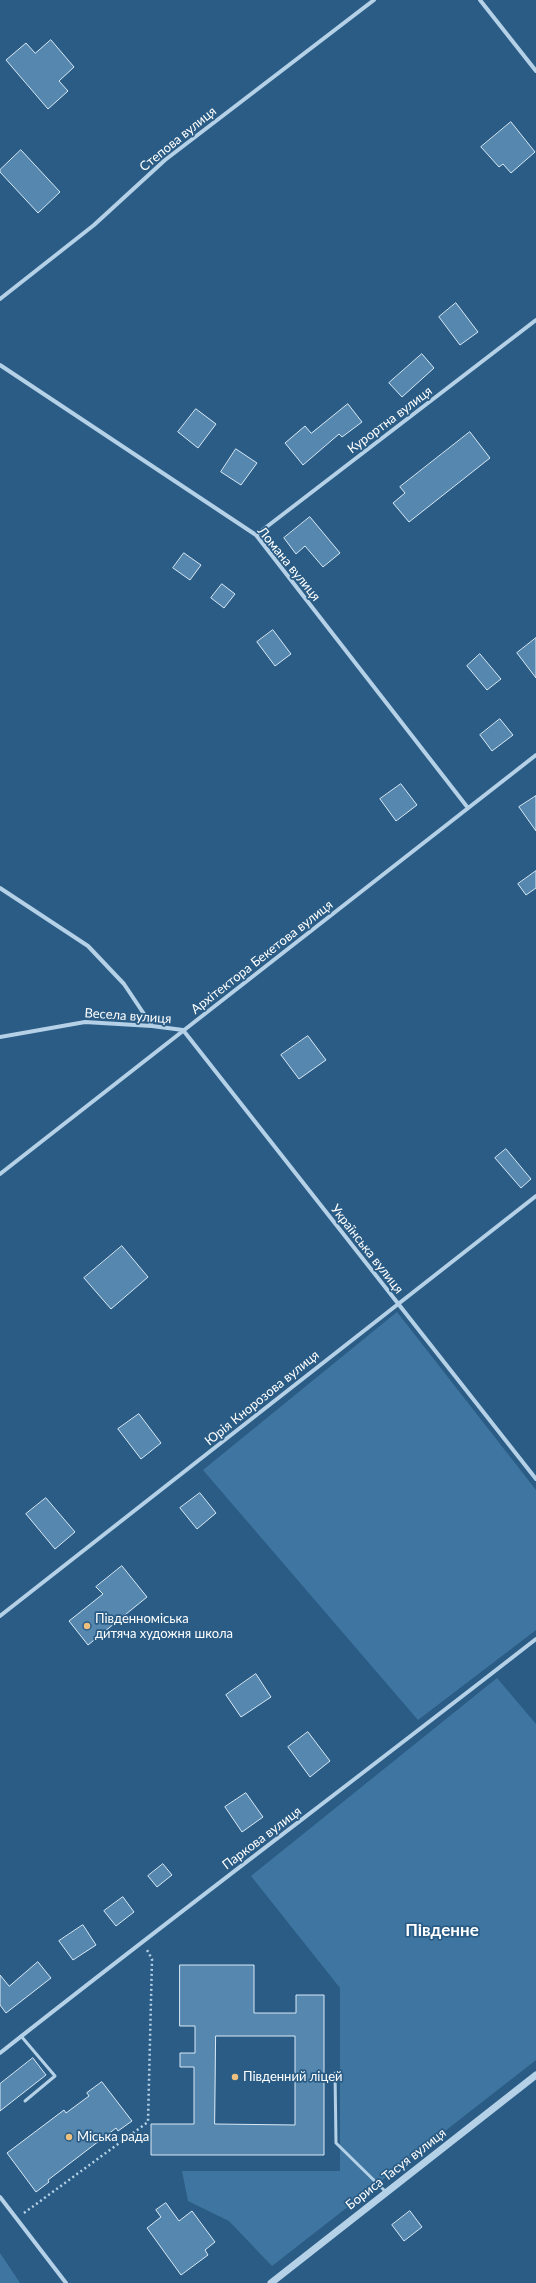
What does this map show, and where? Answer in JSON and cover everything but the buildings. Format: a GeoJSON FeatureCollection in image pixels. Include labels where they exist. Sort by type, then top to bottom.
{"type":"FeatureCollection","features":[{"type":"Feature","properties":{"kind":"street","name":"Степова вулиця"},"geometry":{"type":"LineString","coordinates":[[0,299],[94,225],[165,160],[374,0]]}},
{"type":"Feature","properties":{"kind":"street"},"geometry":{"type":"LineString","coordinates":[[480,0],[536,71]]}},
{"type":"Feature","properties":{"kind":"street","name":"Курортна вулиця"},"geometry":{"type":"LineString","coordinates":[[256,535],[536,320]]}},
{"type":"Feature","properties":{"kind":"street","name":"Ломана вулиця"},"geometry":{"type":"LineString","coordinates":[[0,365],[256,535],[468,808]]}},
{"type":"Feature","properties":{"kind":"street","name":"Архітектора Бекетова вулиця"},"geometry":{"type":"LineString","coordinates":[[0,1174],[536,755]]}},
{"type":"Feature","properties":{"kind":"street"},"geometry":{"type":"LineString","coordinates":[[0,888],[88,946],[124,984],[152,1026]]}},
{"type":"Feature","properties":{"kind":"street","name":"Весела вулиця"},"geometry":{"type":"LineString","coordinates":[[0,1037],[85,1022],[152,1026],[184,1030]]}},
{"type":"Feature","properties":{"kind":"street","name":"Українська вулиця"},"geometry":{"type":"LineString","coordinates":[[184,1030],[397,1304],[536,1479]]}},
{"type":"Feature","properties":{"kind":"street","name":"Юрія Кнорозова вулиця"},"geometry":{"type":"LineString","coordinates":[[0,1616],[536,1196]]}},
{"type":"Feature","properties":{"kind":"street","name":"Паркова вулиця"},"geometry":{"type":"LineString","coordinates":[[0,2053],[142,1940],[409,1738],[536,1639]]}},
{"type":"Feature","properties":{"kind":"street","name":"Бориса Тасуя вулиця"},"geometry":{"type":"LineString","coordinates":[[271,2283],[536,2075]]}},
{"type":"Feature","properties":{"kind":"street"},"geometry":{"type":"LineString","coordinates":[[0,2197],[66,2283]]}},
{"type":"Feature","properties":{"kind":"lane"},"geometry":{"type":"LineString","coordinates":[[22,2036],[55,2076],[25,2101]]}},
{"type":"Feature","properties":{"kind":"lane"},"geometry":{"type":"LineString","coordinates":[[336,2073],[336,2143],[386,2192]]}},
{"type":"Feature","properties":{"kind":"path"},"geometry":{"type":"LineString","coordinates":[[17,2218],[148,2122],[152,1959],[142,1940]]}},
{"type":"Feature","properties":{"kind":"shaded area"},"geometry":{"type":"Polygon","coordinates":[[[397,1312],[536,1490],[536,1630],[418,1720],[203,1470],[397,1312]]]}},
{"type":"Feature","properties":{"kind":"shaded area"},"geometry":{"type":"Polygon","coordinates":[[[497,1678],[536,1724],[536,2060],[272,2266],[229,2221],[188,2201],[182,2171],[340,2171],[340,1988],[251,1876],[497,1678]]]}},
{"type":"Feature","properties":{"kind":"shaded area"},"geometry":{"type":"Polygon","coordinates":[[[0,2253],[20,2283],[0,2283],[0,2253]]]}},
{"type":"Feature","properties":{"kind":"place","name":"Південноміська дитяча художня школа"},"geometry":{"type":"Point","coordinates":[87,1626]}},
{"type":"Feature","properties":{"kind":"place","name":"Південний ліцей"},"geometry":{"type":"Point","coordinates":[235,2077]}},
{"type":"Feature","properties":{"kind":"place","name":"Міська рада"},"geometry":{"type":"Point","coordinates":[69,2137]}},
{"type":"Feature","properties":{"kind":"district","name":"Південне"},"geometry":{"type":"Point","coordinates":[442,1931]}}]}
